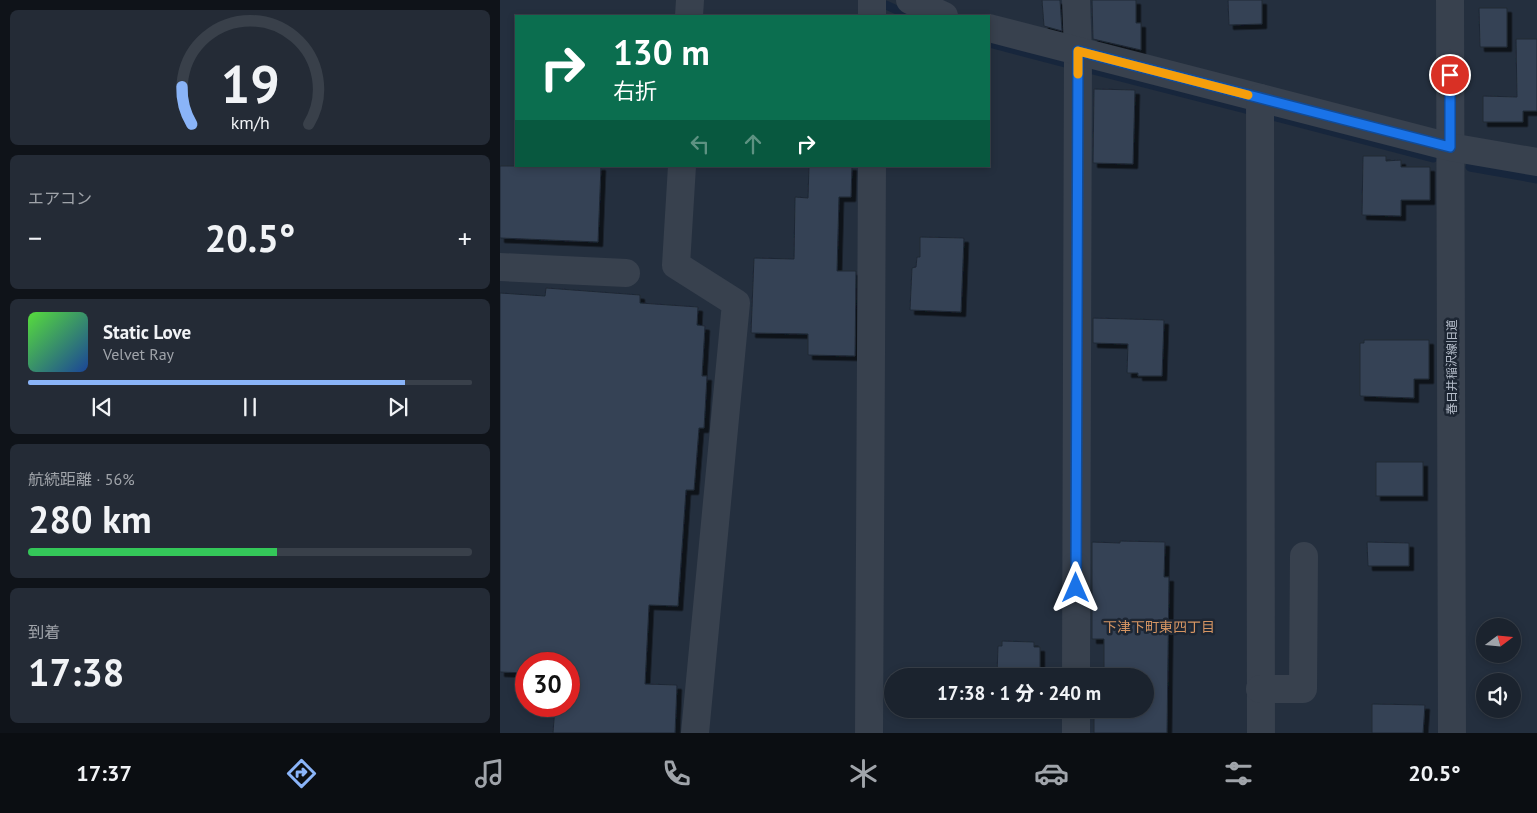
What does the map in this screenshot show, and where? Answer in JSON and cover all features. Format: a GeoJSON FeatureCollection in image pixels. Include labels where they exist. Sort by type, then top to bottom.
{"type":"FeatureCollection","features":[{"type":"Feature","properties":{"kind":"street"},"geometry":{"type":"LineString","coordinates":[[689,15],[690,0]]}},
{"type":"Feature","properties":{"kind":"street"},"geometry":{"type":"LineString","coordinates":[[872,0],[872,15]]}},
{"type":"Feature","properties":{"kind":"street"},"geometry":{"type":"LineString","coordinates":[[910,0],[942,15]]}},
{"type":"Feature","properties":{"kind":"street"},"geometry":{"type":"LineString","coordinates":[[1076,0],[1078,51],[1076,668]]}},
{"type":"Feature","properties":{"kind":"street","name":"春日井稲沢線旧道"},"geometry":{"type":"LineString","coordinates":[[1452,733],[1450,147],[1456,1]]}},
{"type":"Feature","properties":{"kind":"street"},"geometry":{"type":"LineString","coordinates":[[990,28],[1450,147],[1537,162]]}},
{"type":"Feature","properties":{"kind":"street"},"geometry":{"type":"LineString","coordinates":[[1260,98],[1261,733]]}},
{"type":"Feature","properties":{"kind":"street"},"geometry":{"type":"LineString","coordinates":[[682,167],[676,265],[736,303],[695,733]]}},
{"type":"Feature","properties":{"kind":"street"},"geometry":{"type":"LineString","coordinates":[[870,733],[872,167]]}},
{"type":"Feature","properties":{"kind":"street"},"geometry":{"type":"LineString","coordinates":[[500,267],[626,273]]}},
{"type":"Feature","properties":{"kind":"street"},"geometry":{"type":"LineString","coordinates":[[1260,689],[1303,689],[1304,556]]}},
{"type":"Feature","properties":{"kind":"street"},"geometry":{"type":"LineString","coordinates":[[1076,718],[1076,733]]}},
{"type":"Feature","properties":{"kind":"building"},"geometry":{"type":"Polygon","coordinates":[[[1042,0],[1060,0],[1062,31],[1044,26],[1042,0]]]}},
{"type":"Feature","properties":{"kind":"building"},"geometry":{"type":"Polygon","coordinates":[[[1092,0],[1136,0],[1136,23],[1141,23],[1141,50],[1093,39],[1092,0]]]}},
{"type":"Feature","properties":{"kind":"building"},"geometry":{"type":"Polygon","coordinates":[[[1228,0],[1262,0],[1262,24],[1229,25],[1228,0]]]}},
{"type":"Feature","properties":{"kind":"building"},"geometry":{"type":"Polygon","coordinates":[[[1479,8],[1507,8],[1507,47],[1480,47],[1479,8]]]}},
{"type":"Feature","properties":{"kind":"building"},"geometry":{"type":"Polygon","coordinates":[[[1516,39],[1537,39],[1537,111],[1523,111],[1523,122],[1483,122],[1483,96],[1517,97],[1516,39]]]}},
{"type":"Feature","properties":{"kind":"building"},"geometry":{"type":"Polygon","coordinates":[[[1094,89],[1135,90],[1133,164],[1093,163],[1094,89]]]}},
{"type":"Feature","properties":{"kind":"building"},"geometry":{"type":"Polygon","coordinates":[[[1363,156],[1386,156],[1386,161],[1401,160],[1401,167],[1430,167],[1430,200],[1401,200],[1401,216],[1362,215],[1363,156]]]}},
{"type":"Feature","properties":{"kind":"building"},"geometry":{"type":"Polygon","coordinates":[[[500,166],[601,167],[598,242],[500,238],[500,166]]]}},
{"type":"Feature","properties":{"kind":"building"},"geometry":{"type":"Polygon","coordinates":[[[809,167],[852,167],[851,197],[839,197],[837,271],[856,271],[855,356],[808,355],[808,334],[751,333],[754,258],[794,259],[795,197],[808,198],[809,167]]]}},
{"type":"Feature","properties":{"kind":"building"},"geometry":{"type":"Polygon","coordinates":[[[920,237],[964,238],[961,312],[910,310],[912,268],[916,267],[917,257],[920,257],[920,237]]]}},
{"type":"Feature","properties":{"kind":"building"},"geometry":{"type":"Polygon","coordinates":[[[546,288],[640,295],[640,303],[698,307],[697,325],[705,326],[702,376],[707,376],[704,428],[699,428],[694,490],[686,490],[678,606],[649,605],[645,684],[677,685],[675,733],[553,733],[554,717],[580,717],[580,652],[515,652],[515,673],[500,672],[500,293],[545,296],[546,288]]]}},
{"type":"Feature","properties":{"kind":"building"},"geometry":{"type":"Polygon","coordinates":[[[1093,318],[1164,320],[1162,376],[1138,376],[1138,373],[1127,373],[1128,344],[1093,343],[1093,318]]]}},
{"type":"Feature","properties":{"kind":"building"},"geometry":{"type":"Polygon","coordinates":[[[1364,340],[1429,340],[1429,379],[1414,379],[1414,398],[1360,396],[1360,343],[1364,343],[1364,340]]]}},
{"type":"Feature","properties":{"kind":"building"},"geometry":{"type":"Polygon","coordinates":[[[1376,462],[1423,462],[1423,496],[1376,496],[1376,462]]]}},
{"type":"Feature","properties":{"kind":"building"},"geometry":{"type":"Polygon","coordinates":[[[1120,541],[1165,542],[1164,577],[1169,577],[1167,733],[1094,733],[1094,718],[1154,718],[1154,668],[1104,668],[1104,639],[1092,639],[1092,542],[1120,543],[1120,541]]]}},
{"type":"Feature","properties":{"kind":"building"},"geometry":{"type":"Polygon","coordinates":[[[1367,542],[1409,543],[1409,566],[1368,566],[1367,542]]]}},
{"type":"Feature","properties":{"kind":"building"},"geometry":{"type":"Polygon","coordinates":[[[1002,641],[1034,642],[1034,647],[1040,647],[1040,668],[997,668],[998,646],[1002,646],[1002,641]]]}},
{"type":"Feature","properties":{"kind":"building"},"geometry":{"type":"Polygon","coordinates":[[[1372,704],[1425,705],[1423,733],[1372,733],[1372,704]]]}},
{"type":"Feature","properties":{"kind":"waterway"},"geometry":{"type":"LineString","coordinates":[[886,5],[908,15]]}},
{"type":"Feature","properties":{"kind":"waterway"},"geometry":{"type":"LineString","coordinates":[[990,43],[1065,63]]}},
{"type":"Feature","properties":{"kind":"waterway"},"geometry":{"type":"LineString","coordinates":[[1089,69],[1249,110]]}},
{"type":"Feature","properties":{"kind":"waterway"},"geometry":{"type":"LineString","coordinates":[[1269,115],[1433,158]]}},
{"type":"Feature","properties":{"kind":"waterway"},"geometry":{"type":"LineString","coordinates":[[1470,167],[1537,179]]}},
{"type":"Feature","properties":{"kind":"slow traffic"},"geometry":{"type":"LineString","coordinates":[[1078,74],[1078,51],[1248,95]]}},
{"type":"Feature","properties":{"kind":"district","name":"下津下町東四丁目"},"geometry":{"type":"Point","coordinates":[1159,627]}},
{"type":"Feature","properties":{"kind":"route"},"geometry":{"type":"LineString","coordinates":[[1076,588],[1078,51],[1450,147],[1450,75]]}}]}
